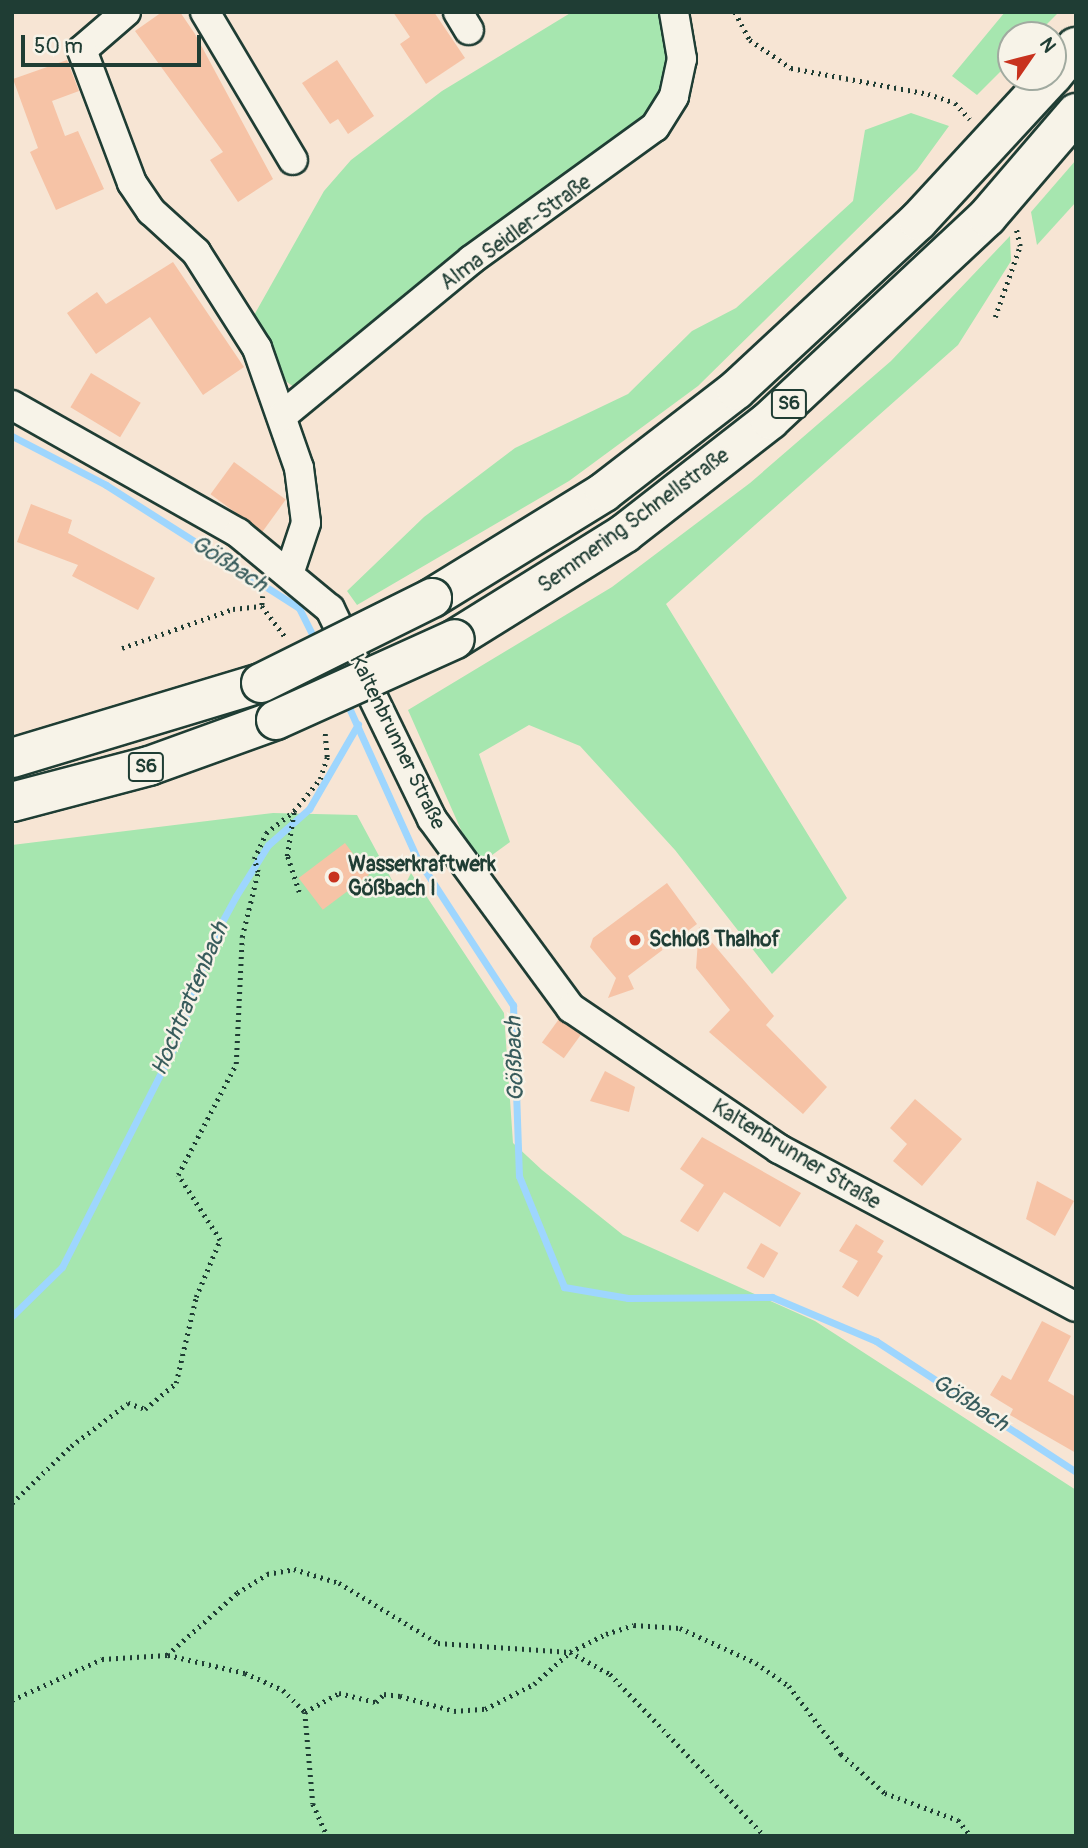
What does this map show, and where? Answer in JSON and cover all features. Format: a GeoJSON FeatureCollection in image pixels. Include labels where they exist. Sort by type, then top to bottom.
{"type":"FeatureCollection","features":[{"type":"Feature","properties":{"kind":"highway","name":"Semmering Schnellstraße"},"geometry":{"type":"LineString","coordinates":[[12,758],[261,682],[432,598],[604,492],[736,390],[892,247],[1038,91]]}},
{"type":"Feature","properties":{"kind":"highway","name":"Semmering Schnellstraße"},"geometry":{"type":"LineString","coordinates":[[12,802],[149,766],[276,720],[455,639],[625,533],[770,420],[986,217],[1076,113]]}},
{"type":"Feature","properties":{"kind":"street"},"geometry":{"type":"LineString","coordinates":[[126,12],[82,50],[132,183],[216,284],[257,348],[282,416],[306,523],[290,570]]}},
{"type":"Feature","properties":{"kind":"street"},"geometry":{"type":"LineString","coordinates":[[205,12],[293,160]]}},
{"type":"Feature","properties":{"kind":"street","name":"Alma Seidler-Straße"},"geometry":{"type":"LineString","coordinates":[[282,416],[471,260],[655,127],[674,96],[682,59],[674,12]]}},
{"type":"Feature","properties":{"kind":"street","name":"Kaltenbrunner Straße"},"geometry":{"type":"LineString","coordinates":[[12,405],[144,474],[290,570],[330,609],[432,819],[571,1008],[779,1149],[1076,1307]]}},
{"type":"Feature","properties":{"kind":"path"},"geometry":{"type":"LineString","coordinates":[[735,12],[750,40],[791,68],[928,94],[955,103],[970,119]]}},
{"type":"Feature","properties":{"kind":"path"},"geometry":{"type":"LineString","coordinates":[[995,317],[1020,246],[1016,225]]}},
{"type":"Feature","properties":{"kind":"path"},"geometry":{"type":"LineString","coordinates":[[122,648],[233,609],[262,607]]}},
{"type":"Feature","properties":{"kind":"path"},"geometry":{"type":"LineString","coordinates":[[12,1503],[71,1446],[128,1403],[145,1409],[176,1383],[196,1297],[220,1240],[178,1175],[236,1064],[242,937],[258,872],[254,859],[266,833],[295,811]]}},
{"type":"Feature","properties":{"kind":"path"},"geometry":{"type":"LineString","coordinates":[[167,1654],[237,1593],[267,1574],[294,1569],[339,1583],[438,1643],[570,1653],[610,1674],[765,1836]]}},
{"type":"Feature","properties":{"kind":"path"},"geometry":{"type":"LineString","coordinates":[[305,1712],[339,1693],[357,1700],[376,1702],[384,1695],[454,1711],[485,1709],[534,1684],[570,1653],[634,1625],[680,1628],[719,1645],[789,1686],[841,1754],[885,1793],[958,1820],[971,1836]]}},
{"type":"Feature","properties":{"kind":"path"},"geometry":{"type":"LineString","coordinates":[[12,1700],[102,1660],[167,1654],[245,1673],[283,1690],[305,1712],[313,1804],[327,1836]]}},
{"type":"Feature","properties":{"kind":"green space"},"geometry":{"type":"Polygon","coordinates":[[[572,12],[660,12],[670,74],[654,108],[602,157],[413,289],[298,390],[280,377],[276,355],[253,317],[324,191],[351,160],[442,91],[572,12]]]}},
{"type":"Feature","properties":{"kind":"green space"},"geometry":{"type":"Polygon","coordinates":[[[1005,12],[1059,12],[1050,21],[998,21],[1005,12]]]}},
{"type":"Feature","properties":{"kind":"green space"},"geometry":{"type":"Polygon","coordinates":[[[997,22],[997,75],[977,95],[952,76],[997,22]]]}},
{"type":"Feature","properties":{"kind":"green space"},"geometry":{"type":"Polygon","coordinates":[[[911,113],[949,126],[917,170],[698,386],[569,481],[357,605],[347,591],[424,517],[515,448],[628,394],[692,331],[736,308],[853,201],[865,130],[911,113]]]}},
{"type":"Feature","properties":{"kind":"green space"},"geometry":{"type":"Polygon","coordinates":[[[1076,160],[1076,202],[1037,245],[1031,212],[1076,160]]]}},
{"type":"Feature","properties":{"kind":"green space"},"geometry":{"type":"Polygon","coordinates":[[[1010,236],[1011,261],[958,345],[666,604],[847,898],[772,974],[675,850],[580,746],[529,725],[479,754],[510,842],[477,866],[408,710],[612,587],[750,483],[891,361],[1010,236]]]}},
{"type":"Feature","properties":{"kind":"green space"},"geometry":{"type":"Polygon","coordinates":[[[273,813],[357,815],[400,895],[411,873],[504,1013],[513,1143],[542,1170],[623,1235],[815,1321],[1076,1490],[1076,1836],[12,1836],[12,845],[273,813]]]}},
{"type":"Feature","properties":{"kind":"building"},"geometry":{"type":"Polygon","coordinates":[[[162,12],[180,12],[195,34],[273,179],[238,202],[210,160],[223,152],[135,31],[162,12]]]}},
{"type":"Feature","properties":{"kind":"building"},"geometry":{"type":"Polygon","coordinates":[[[393,12],[434,12],[465,58],[426,84],[400,44],[410,37],[393,12]]]}},
{"type":"Feature","properties":{"kind":"building"},"geometry":{"type":"Polygon","coordinates":[[[67,60],[79,91],[52,101],[65,136],[78,131],[104,189],[56,210],[30,152],[38,148],[13,79],[67,60]]]}},
{"type":"Feature","properties":{"kind":"building"},"geometry":{"type":"Polygon","coordinates":[[[337,60],[374,116],[348,134],[338,119],[330,124],[302,83],[337,60]]]}},
{"type":"Feature","properties":{"kind":"building"},"geometry":{"type":"Polygon","coordinates":[[[173,262],[244,367],[203,395],[150,317],[96,354],[67,313],[97,292],[106,304],[173,262]]]}},
{"type":"Feature","properties":{"kind":"building"},"geometry":{"type":"Polygon","coordinates":[[[91,373],[141,403],[120,437],[70,407],[91,373]]]}},
{"type":"Feature","properties":{"kind":"building"},"geometry":{"type":"Polygon","coordinates":[[[234,462],[286,500],[262,532],[210,494],[234,462]]]}},
{"type":"Feature","properties":{"kind":"building"},"geometry":{"type":"Polygon","coordinates":[[[31,504],[72,520],[68,533],[155,578],[138,610],[72,576],[78,565],[17,542],[31,504]]]}},
{"type":"Feature","properties":{"kind":"building","name":"Wasserkraftwerk Gößbach I"},"geometry":{"type":"Polygon","coordinates":[[[345,843],[369,875],[323,910],[299,878],[345,843]]]}},
{"type":"Feature","properties":{"kind":"building","name":"Schloß Thalhof"},"geometry":{"type":"Polygon","coordinates":[[[667,883],[697,924],[628,976],[634,989],[608,998],[616,978],[590,947],[593,938],[667,883]]]}},
{"type":"Feature","properties":{"kind":"building"},"geometry":{"type":"Polygon","coordinates":[[[699,927],[774,1016],[766,1025],[827,1087],[803,1114],[709,1032],[730,1010],[696,968],[699,927]]]}},
{"type":"Feature","properties":{"kind":"building"},"geometry":{"type":"Polygon","coordinates":[[[559,1019],[581,1035],[564,1058],[542,1042],[559,1019]]]}},
{"type":"Feature","properties":{"kind":"building"},"geometry":{"type":"Polygon","coordinates":[[[605,1071],[635,1087],[629,1112],[590,1101],[605,1071]]]}},
{"type":"Feature","properties":{"kind":"building"},"geometry":{"type":"Polygon","coordinates":[[[915,1099],[962,1139],[922,1186],[893,1161],[907,1144],[890,1128],[915,1099]]]}},
{"type":"Feature","properties":{"kind":"building"},"geometry":{"type":"Polygon","coordinates":[[[702,1137],[801,1193],[780,1227],[724,1192],[698,1232],[680,1221],[704,1185],[680,1169],[702,1137]]]}},
{"type":"Feature","properties":{"kind":"building"},"geometry":{"type":"Polygon","coordinates":[[[1037,1181],[1074,1201],[1055,1236],[1026,1219],[1037,1181]]]}},
{"type":"Feature","properties":{"kind":"building"},"geometry":{"type":"Polygon","coordinates":[[[856,1224],[884,1241],[877,1252],[883,1256],[858,1297],[842,1287],[858,1261],[839,1251],[856,1224]]]}},
{"type":"Feature","properties":{"kind":"building"},"geometry":{"type":"Polygon","coordinates":[[[761,1243],[778,1253],[764,1278],[746,1268],[761,1243]]]}},
{"type":"Feature","properties":{"kind":"building"},"geometry":{"type":"Polygon","coordinates":[[[1042,1321],[1071,1336],[1048,1381],[1076,1397],[1076,1453],[1010,1415],[1013,1409],[990,1395],[1002,1375],[1011,1380],[1042,1321]]]}},
{"type":"Feature","properties":{"kind":"waterway","name":"Gößbach"},"geometry":{"type":"LineString","coordinates":[[12,436],[106,485],[299,608],[317,644]]}},
{"type":"Feature","properties":{"kind":"waterway","name":"Gößbach"},"geometry":{"type":"LineString","coordinates":[[346,701],[417,858],[513,1005],[519,1176],[564,1287],[628,1298],[772,1297],[876,1341],[1076,1472]]}},
{"type":"Feature","properties":{"kind":"waterway","name":"Hochtrattenbach"},"geometry":{"type":"LineString","coordinates":[[12,1316],[62,1267],[177,1041],[211,942],[236,896],[268,845],[309,809],[358,724]]}},
{"type":"Feature","properties":{"kind":"place","name":"Wasserkraftwerk Gößbach I"},"geometry":{"type":"Point","coordinates":[334,877]}},
{"type":"Feature","properties":{"kind":"place","name":"Schloß Thalhof"},"geometry":{"type":"Point","coordinates":[635,940]}}]}
